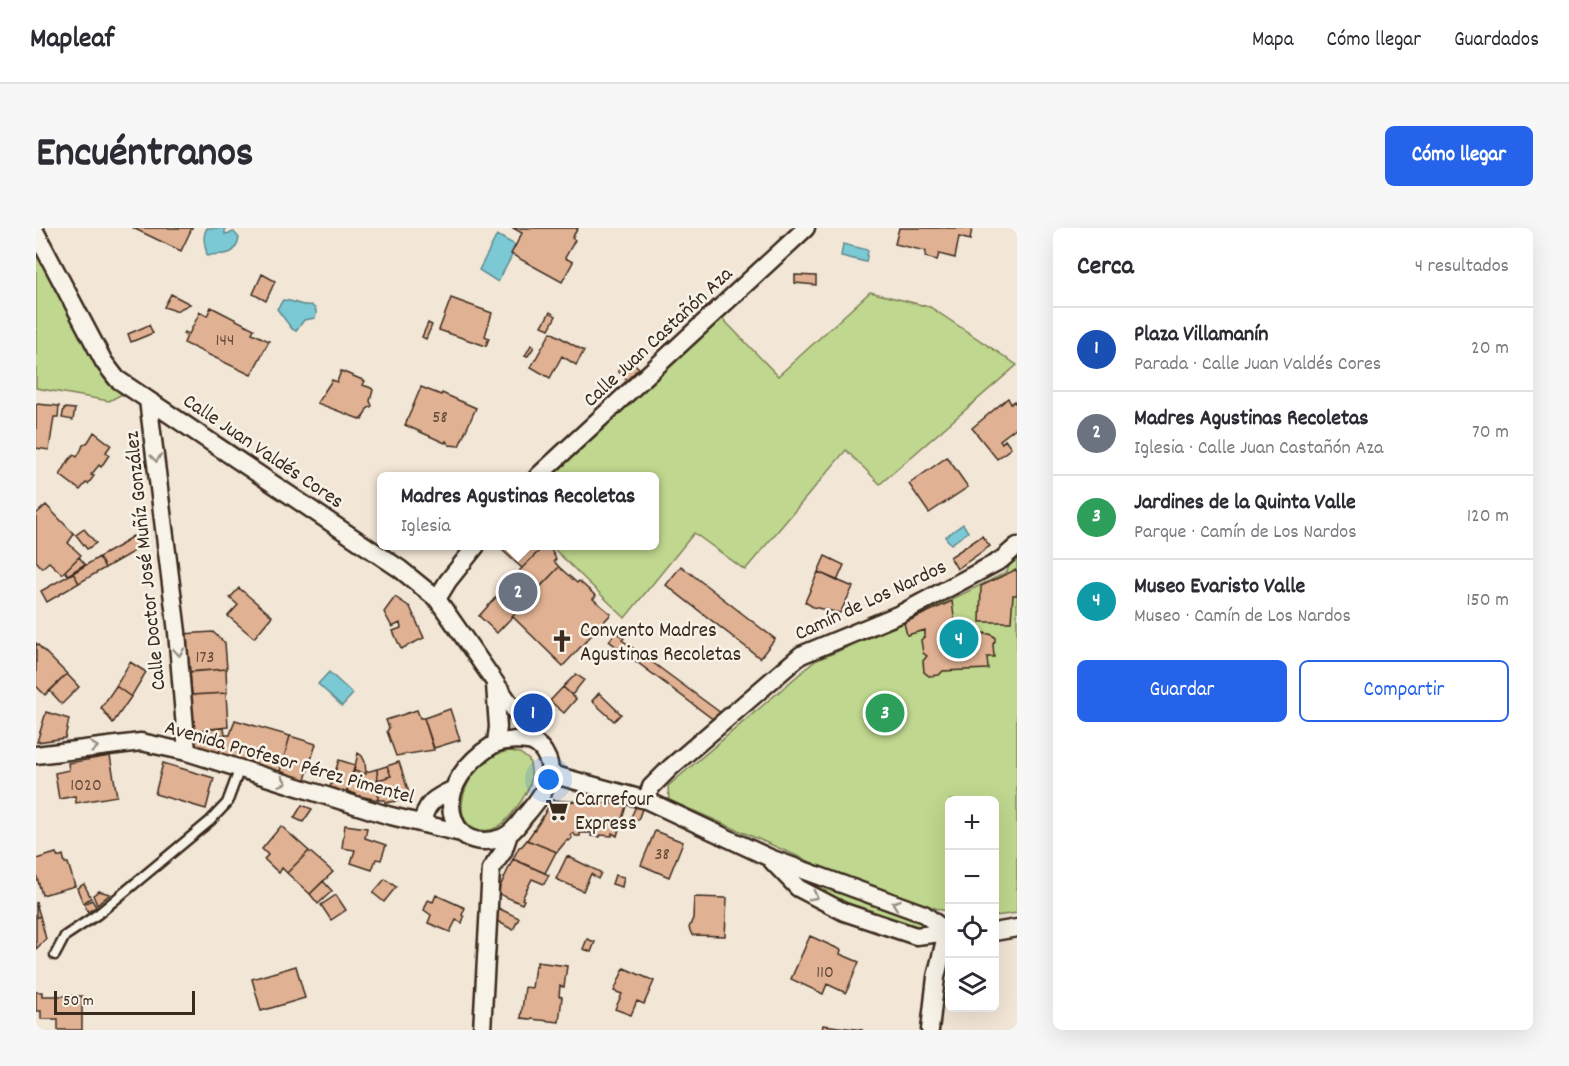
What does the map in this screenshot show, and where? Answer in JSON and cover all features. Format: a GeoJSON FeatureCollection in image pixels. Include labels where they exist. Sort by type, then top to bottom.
{"type":"FeatureCollection","features":[{"type":"Feature","properties":{"kind":"street","name":"Calle Juan Castañón Aza"},"geometry":{"type":"LineString","coordinates":[[543,472],[806,228]]}},
{"type":"Feature","properties":{"kind":"street","name":"Calle Juan Valdés Cores"},"geometry":{"type":"LineString","coordinates":[[36,233],[104,362],[117,379],[400,569],[437,599],[522,721],[533,742]]}},
{"type":"Feature","properties":{"kind":"street","name":"Calle Doctor José Muñíz González"},"geometry":{"type":"LineString","coordinates":[[148,400],[177,632],[187,752]]}},
{"type":"Feature","properties":{"kind":"street","name":"Camín de Los Nardos"},"geometry":{"type":"LineString","coordinates":[[646,800],[651,787],[671,767],[801,655],[900,614],[1001,560],[1017,546]]}},
{"type":"Feature","properties":{"kind":"street"},"geometry":{"type":"LineString","coordinates":[[437,599],[448,580],[473,550]]}},
{"type":"Feature","properties":{"kind":"street"},"geometry":{"type":"LineString","coordinates":[[495,683],[498,728],[496,743]]}},
{"type":"Feature","properties":{"kind":"street"},"geometry":{"type":"LineString","coordinates":[[468,836],[492,840],[509,834],[541,795],[551,774],[550,766],[545,753],[533,742],[516,740],[496,743],[460,775],[451,802],[453,818],[468,836],[485,850],[490,861],[482,1030]]}},
{"type":"Feature","properties":{"kind":"street","name":"Avenida Profesor Pérez Pimentel"},"geometry":{"type":"LineString","coordinates":[[36,754],[141,742],[187,752],[387,815],[468,836]]}},
{"type":"Feature","properties":{"kind":"street"},"geometry":{"type":"LineString","coordinates":[[551,774],[646,800],[770,858],[924,914],[945,930]]}},
{"type":"Feature","properties":{"kind":"street","name":"Avenida Profesor Pérez Pimentel"},"geometry":{"type":"LineString","coordinates":[[423,824],[424,813],[429,805],[441,795],[454,789]]}},
{"type":"Feature","properties":{"kind":"street"},"geometry":{"type":"LineString","coordinates":[[491,869],[503,852],[509,834]]}},
{"type":"Feature","properties":{"kind":"street"},"geometry":{"type":"LineString","coordinates":[[770,858],[798,888],[844,912],[916,936],[945,932]]}},
{"type":"Feature","properties":{"kind":"street"},"geometry":{"type":"LineString","coordinates":[[999,931],[1017,928]]}},
{"type":"Feature","properties":{"kind":"street"},"geometry":{"type":"LineString","coordinates":[[930,1030],[936,977],[945,943]]}},
{"type":"Feature","properties":{"kind":"lane"},"geometry":{"type":"LineString","coordinates":[[55,955],[64,936],[98,914],[210,821],[227,803],[240,768]]}},
{"type":"Feature","properties":{"kind":"green space"},"geometry":{"type":"Polygon","coordinates":[[[36,233],[104,361],[132,389],[109,401],[36,388],[36,233]]]}},
{"type":"Feature","properties":{"kind":"green space"},"geometry":{"type":"Polygon","coordinates":[[[870,292],[930,307],[1017,365],[880,484],[846,450],[745,570],[694,533],[625,618],[555,550],[659,550],[659,472],[556,472],[722,318],[778,376],[870,292]]]}},
{"type":"Feature","properties":{"kind":"green space"},"geometry":{"type":"Polygon","coordinates":[[[1017,555],[1017,913],[999,915],[999,796],[945,796],[945,911],[903,899],[854,881],[669,800],[668,786],[815,661],[904,623],[1007,572],[1011,560],[1017,555]]]}},
{"type":"Feature","properties":{"kind":"green space"},"geometry":{"type":"Polygon","coordinates":[[[510,751],[520,753],[529,760],[531,780],[528,790],[513,813],[501,825],[488,830],[472,827],[465,820],[462,807],[469,781],[486,761],[497,754],[510,751]]]}},
{"type":"Feature","properties":{"kind":"green space"},"geometry":{"type":"Polygon","coordinates":[[[808,878],[859,900],[919,920],[923,922],[923,925],[921,928],[906,925],[862,910],[806,883],[808,878]]]}},
{"type":"Feature","properties":{"kind":"water"},"geometry":{"type":"Polygon","coordinates":[[[207,228],[225,228],[225,234],[234,232],[239,238],[234,250],[227,254],[207,256],[204,238],[207,228]]]}},
{"type":"Feature","properties":{"kind":"water"},"geometry":{"type":"Polygon","coordinates":[[[497,235],[517,246],[498,282],[479,270],[497,235]]]}},
{"type":"Feature","properties":{"kind":"water"},"geometry":{"type":"Polygon","coordinates":[[[843,244],[868,250],[866,262],[841,256],[843,244]]]}},
{"type":"Feature","properties":{"kind":"water"},"geometry":{"type":"Polygon","coordinates":[[[283,300],[311,305],[316,311],[315,318],[304,320],[296,331],[292,329],[277,309],[283,300]]]}},
{"type":"Feature","properties":{"kind":"water"},"geometry":{"type":"Polygon","coordinates":[[[963,524],[968,532],[951,544],[945,537],[963,524]]]}},
{"type":"Feature","properties":{"kind":"water"},"geometry":{"type":"Polygon","coordinates":[[[329,672],[353,694],[342,706],[318,684],[329,672]]]}},
{"type":"Feature","properties":{"kind":"building"},"geometry":{"type":"Polygon","coordinates":[[[133,228],[192,228],[181,251],[133,228]]]}},
{"type":"Feature","properties":{"kind":"building"},"geometry":{"type":"Polygon","coordinates":[[[513,228],[578,228],[572,238],[575,240],[565,258],[573,262],[562,282],[511,254],[522,233],[513,228]]]}},
{"type":"Feature","properties":{"kind":"building"},"geometry":{"type":"Polygon","coordinates":[[[899,228],[972,228],[970,240],[959,237],[955,258],[939,254],[937,260],[925,257],[926,251],[895,244],[899,228]]]}},
{"type":"Feature","properties":{"kind":"building"},"geometry":{"type":"Polygon","coordinates":[[[262,274],[275,281],[266,301],[253,294],[262,274]]]}},
{"type":"Feature","properties":{"kind":"building"},"geometry":{"type":"Polygon","coordinates":[[[795,275],[816,276],[816,285],[795,283],[795,275]]]}},
{"type":"Feature","properties":{"kind":"building"},"geometry":{"type":"Polygon","coordinates":[[[171,294],[190,304],[176,311],[164,307],[171,294]]]}},
{"type":"Feature","properties":{"kind":"building"},"geometry":{"type":"Polygon","coordinates":[[[451,298],[492,313],[485,336],[489,338],[486,346],[439,330],[451,298]]]}},
{"type":"Feature","properties":{"kind":"building"},"geometry":{"type":"Polygon","coordinates":[[[211,307],[254,329],[252,333],[269,341],[251,375],[184,343],[187,336],[183,334],[184,332],[189,334],[200,312],[207,316],[211,307]]]}},
{"type":"Feature","properties":{"kind":"building"},"geometry":{"type":"Polygon","coordinates":[[[550,312],[556,316],[549,329],[542,326],[550,312]]]}},
{"type":"Feature","properties":{"kind":"building"},"geometry":{"type":"Polygon","coordinates":[[[428,323],[432,325],[426,339],[422,337],[428,323]]]}},
{"type":"Feature","properties":{"kind":"building"},"geometry":{"type":"Polygon","coordinates":[[[149,325],[153,333],[131,342],[128,334],[149,325]]]}},
{"type":"Feature","properties":{"kind":"building"},"geometry":{"type":"Polygon","coordinates":[[[551,332],[584,351],[576,365],[562,356],[550,378],[531,367],[551,332]]]}},
{"type":"Feature","properties":{"kind":"building"},"geometry":{"type":"Polygon","coordinates":[[[531,345],[534,347],[528,356],[525,356],[531,345]]]}},
{"type":"Feature","properties":{"kind":"building"},"geometry":{"type":"Polygon","coordinates":[[[629,359],[639,368],[627,380],[618,371],[629,359]]]}},
{"type":"Feature","properties":{"kind":"building"},"geometry":{"type":"Polygon","coordinates":[[[341,371],[365,381],[363,385],[373,390],[370,401],[372,406],[367,409],[362,420],[317,403],[332,380],[337,382],[341,371]]]}},
{"type":"Feature","properties":{"kind":"building"},"geometry":{"type":"Polygon","coordinates":[[[421,387],[441,395],[442,393],[476,408],[459,446],[449,445],[446,441],[445,443],[405,425],[421,387]]]}},
{"type":"Feature","properties":{"kind":"building"},"geometry":{"type":"Polygon","coordinates":[[[1008,398],[1011,404],[1014,401],[1017,405],[1017,427],[1000,440],[1002,443],[1005,440],[1011,448],[997,459],[972,428],[1008,398]]]}},
{"type":"Feature","properties":{"kind":"building"},"geometry":{"type":"Polygon","coordinates":[[[36,404],[59,406],[58,417],[54,417],[49,450],[36,448],[36,404]]]}},
{"type":"Feature","properties":{"kind":"building"},"geometry":{"type":"Polygon","coordinates":[[[64,408],[75,409],[73,420],[62,418],[64,408]]]}},
{"type":"Feature","properties":{"kind":"building"},"geometry":{"type":"Polygon","coordinates":[[[94,432],[111,445],[106,452],[109,455],[101,467],[99,465],[91,475],[94,476],[88,484],[86,483],[80,490],[60,475],[69,460],[74,455],[77,457],[94,432]]]}},
{"type":"Feature","properties":{"kind":"building"},"geometry":{"type":"Polygon","coordinates":[[[947,457],[968,487],[929,513],[909,484],[947,457]]]}},
{"type":"Feature","properties":{"kind":"building"},"geometry":{"type":"Polygon","coordinates":[[[46,505],[74,534],[68,543],[81,555],[62,574],[49,562],[42,568],[36,561],[36,514],[46,505]]]}},
{"type":"Feature","properties":{"kind":"building"},"geometry":{"type":"Polygon","coordinates":[[[84,529],[96,543],[87,549],[76,535],[84,529]]]}},
{"type":"Feature","properties":{"kind":"building"},"geometry":{"type":"Polygon","coordinates":[[[133,536],[138,538],[143,546],[105,568],[99,557],[133,536]]]}},
{"type":"Feature","properties":{"kind":"building"},"geometry":{"type":"Polygon","coordinates":[[[982,536],[990,546],[957,569],[950,557],[982,536]]]}},
{"type":"Feature","properties":{"kind":"building"},"geometry":{"type":"Polygon","coordinates":[[[502,550],[540,550],[522,568],[502,550]]]}},
{"type":"Feature","properties":{"kind":"building"},"geometry":{"type":"Polygon","coordinates":[[[540,550],[551,550],[556,559],[554,561],[559,567],[497,633],[479,616],[540,550]]]}},
{"type":"Feature","properties":{"kind":"building"},"geometry":{"type":"Polygon","coordinates":[[[825,556],[844,565],[837,581],[818,572],[825,556]]]}},
{"type":"Feature","properties":{"kind":"building"},"geometry":{"type":"Polygon","coordinates":[[[79,557],[85,564],[68,575],[65,571],[79,557]]]}},
{"type":"Feature","properties":{"kind":"building"},"geometry":{"type":"Polygon","coordinates":[[[99,557],[105,568],[79,583],[73,573],[99,557]]]}},
{"type":"Feature","properties":{"kind":"building"},"geometry":{"type":"Polygon","coordinates":[[[681,566],[775,639],[760,658],[666,585],[681,566]]]}},
{"type":"Feature","properties":{"kind":"building","name":"Convento Madres Agustinas Recoletas"},"geometry":{"type":"Polygon","coordinates":[[[559,567],[596,596],[593,599],[611,614],[563,666],[512,616],[559,567]]]}},
{"type":"Feature","properties":{"kind":"building"},"geometry":{"type":"Polygon","coordinates":[[[1017,571],[1017,595],[1013,595],[1011,622],[980,622],[981,586],[1017,571]]]}},
{"type":"Feature","properties":{"kind":"building"},"geometry":{"type":"Polygon","coordinates":[[[818,572],[853,587],[840,613],[813,607],[805,602],[818,572]]]}},
{"type":"Feature","properties":{"kind":"building"},"geometry":{"type":"Polygon","coordinates":[[[73,573],[79,583],[47,602],[41,591],[73,573]]]}},
{"type":"Feature","properties":{"kind":"building"},"geometry":{"type":"Polygon","coordinates":[[[239,588],[272,616],[254,638],[228,616],[238,605],[230,598],[239,588]]]}},
{"type":"Feature","properties":{"kind":"building"},"geometry":{"type":"Polygon","coordinates":[[[395,597],[410,607],[424,638],[401,649],[393,631],[401,628],[400,623],[392,627],[384,612],[395,597]]]}},
{"type":"Feature","properties":{"kind":"building"},"geometry":{"type":"Polygon","coordinates":[[[952,601],[955,624],[961,623],[968,628],[968,634],[985,633],[995,637],[994,657],[987,657],[988,669],[943,671],[939,675],[929,676],[924,672],[923,661],[927,656],[923,653],[921,640],[925,636],[925,630],[907,635],[904,623],[952,601]]]}},
{"type":"Feature","properties":{"kind":"building"},"geometry":{"type":"Polygon","coordinates":[[[213,632],[225,643],[227,669],[185,672],[182,634],[213,632]]]}},
{"type":"Feature","properties":{"kind":"building"},"geometry":{"type":"Polygon","coordinates":[[[616,632],[624,638],[622,640],[721,713],[714,720],[609,641],[616,632]]]}},
{"type":"Feature","properties":{"kind":"building"},"geometry":{"type":"Polygon","coordinates":[[[36,643],[67,674],[45,695],[36,686],[36,643]]]}},
{"type":"Feature","properties":{"kind":"building"},"geometry":{"type":"Polygon","coordinates":[[[130,662],[146,672],[131,697],[116,686],[130,662]]]}},
{"type":"Feature","properties":{"kind":"building"},"geometry":{"type":"Polygon","coordinates":[[[226,669],[227,693],[192,695],[190,672],[226,669]]]}},
{"type":"Feature","properties":{"kind":"building"},"geometry":{"type":"Polygon","coordinates":[[[67,674],[79,687],[62,704],[50,691],[67,674]]]}},
{"type":"Feature","properties":{"kind":"building"},"geometry":{"type":"Polygon","coordinates":[[[576,674],[584,680],[572,695],[563,687],[576,674]]]}},
{"type":"Feature","properties":{"kind":"building"},"geometry":{"type":"Polygon","coordinates":[[[116,686],[131,697],[113,723],[101,708],[116,686]]]}},
{"type":"Feature","properties":{"kind":"building"},"geometry":{"type":"Polygon","coordinates":[[[563,687],[576,699],[564,713],[550,701],[563,687]]]}},
{"type":"Feature","properties":{"kind":"building"},"geometry":{"type":"Polygon","coordinates":[[[226,693],[228,727],[192,731],[190,695],[226,693]]]}},
{"type":"Feature","properties":{"kind":"building"},"geometry":{"type":"Polygon","coordinates":[[[599,693],[621,714],[614,721],[592,701],[599,693]]]}},
{"type":"Feature","properties":{"kind":"building"},"geometry":{"type":"Polygon","coordinates":[[[450,709],[460,740],[434,748],[424,718],[450,709]]]}},
{"type":"Feature","properties":{"kind":"building"},"geometry":{"type":"Polygon","coordinates":[[[417,710],[420,718],[424,718],[434,750],[396,756],[387,731],[389,728],[386,720],[417,710]]]}},
{"type":"Feature","properties":{"kind":"building"},"geometry":{"type":"Polygon","coordinates":[[[46,712],[69,719],[65,738],[37,742],[46,712]]]}},
{"type":"Feature","properties":{"kind":"building"},"geometry":{"type":"Polygon","coordinates":[[[235,720],[290,736],[279,775],[220,756],[219,735],[230,735],[235,720]]]}},
{"type":"Feature","properties":{"kind":"building"},"geometry":{"type":"Polygon","coordinates":[[[224,728],[225,735],[219,735],[220,756],[192,748],[192,731],[224,728]]]}},
{"type":"Feature","properties":{"kind":"building"},"geometry":{"type":"Polygon","coordinates":[[[290,736],[316,744],[304,783],[279,775],[290,736]]]}},
{"type":"Feature","properties":{"kind":"building"},"geometry":{"type":"Polygon","coordinates":[[[358,753],[365,762],[366,774],[354,771],[358,753]]]}},
{"type":"Feature","properties":{"kind":"building"},"geometry":{"type":"Polygon","coordinates":[[[110,756],[117,796],[76,803],[75,796],[59,799],[55,773],[69,770],[68,763],[110,756]]]}},
{"type":"Feature","properties":{"kind":"building"},"geometry":{"type":"Polygon","coordinates":[[[339,760],[355,765],[347,791],[342,793],[330,787],[339,760]]]}},
{"type":"Feature","properties":{"kind":"building"},"geometry":{"type":"Polygon","coordinates":[[[399,762],[409,793],[402,797],[403,800],[385,803],[385,800],[378,800],[378,780],[391,776],[387,766],[399,762]]]}},
{"type":"Feature","properties":{"kind":"building"},"geometry":{"type":"Polygon","coordinates":[[[163,763],[214,778],[206,809],[155,794],[163,763]]]}},
{"type":"Feature","properties":{"kind":"building"},"geometry":{"type":"Polygon","coordinates":[[[387,766],[391,776],[378,780],[377,769],[387,766]]]}},
{"type":"Feature","properties":{"kind":"building"},"geometry":{"type":"Polygon","coordinates":[[[377,769],[378,800],[347,791],[354,771],[366,774],[366,772],[377,769]]]}},
{"type":"Feature","properties":{"kind":"building"},"geometry":{"type":"Polygon","coordinates":[[[552,800],[626,806],[617,836],[612,833],[612,836],[600,835],[600,837],[591,836],[592,833],[580,833],[580,836],[576,836],[572,833],[570,835],[572,838],[567,840],[557,852],[527,840],[552,800]]]}},
{"type":"Feature","properties":{"kind":"building"},"geometry":{"type":"Polygon","coordinates":[[[302,805],[312,809],[303,822],[294,818],[302,805]]]}},
{"type":"Feature","properties":{"kind":"building"},"geometry":{"type":"Polygon","coordinates":[[[636,806],[642,809],[638,820],[631,817],[636,806]]]}},
{"type":"Feature","properties":{"kind":"building"},"geometry":{"type":"Polygon","coordinates":[[[345,825],[367,828],[365,838],[386,845],[381,860],[376,859],[372,870],[351,863],[355,850],[342,848],[345,825]]]}},
{"type":"Feature","properties":{"kind":"building"},"geometry":{"type":"Polygon","coordinates":[[[281,826],[309,851],[287,873],[282,868],[279,873],[264,859],[268,855],[262,849],[281,826]]]}},
{"type":"Feature","properties":{"kind":"building"},"geometry":{"type":"Polygon","coordinates":[[[655,831],[683,842],[669,877],[641,865],[655,831]]]}},
{"type":"Feature","properties":{"kind":"building"},"geometry":{"type":"Polygon","coordinates":[[[527,840],[557,852],[545,873],[513,859],[519,847],[527,840]]]}},
{"type":"Feature","properties":{"kind":"building"},"geometry":{"type":"Polygon","coordinates":[[[309,851],[333,872],[310,894],[287,873],[309,851]]]}},
{"type":"Feature","properties":{"kind":"building"},"geometry":{"type":"Polygon","coordinates":[[[56,853],[58,857],[63,855],[65,863],[68,863],[75,886],[42,895],[36,874],[36,859],[56,853]]]}},
{"type":"Feature","properties":{"kind":"building"},"geometry":{"type":"Polygon","coordinates":[[[567,856],[600,872],[598,879],[591,874],[583,891],[556,879],[567,856]]]}},
{"type":"Feature","properties":{"kind":"building"},"geometry":{"type":"Polygon","coordinates":[[[513,859],[549,875],[544,884],[532,879],[522,899],[524,900],[522,904],[497,893],[513,859]]]}},
{"type":"Feature","properties":{"kind":"building"},"geometry":{"type":"Polygon","coordinates":[[[615,875],[624,877],[622,887],[612,884],[615,875]]]}},
{"type":"Feature","properties":{"kind":"building"},"geometry":{"type":"Polygon","coordinates":[[[385,879],[396,887],[384,902],[373,893],[385,879]]]}},
{"type":"Feature","properties":{"kind":"building"},"geometry":{"type":"Polygon","coordinates":[[[323,881],[332,891],[318,904],[310,894],[323,881]]]}},
{"type":"Feature","properties":{"kind":"building"},"geometry":{"type":"Polygon","coordinates":[[[84,884],[91,898],[83,903],[77,888],[84,884]]]}},
{"type":"Feature","properties":{"kind":"building"},"geometry":{"type":"Polygon","coordinates":[[[99,891],[110,894],[97,905],[93,895],[99,891]]]}},
{"type":"Feature","properties":{"kind":"building"},"geometry":{"type":"Polygon","coordinates":[[[336,895],[346,910],[331,920],[321,905],[336,895]]]}},
{"type":"Feature","properties":{"kind":"building"},"geometry":{"type":"Polygon","coordinates":[[[436,895],[465,908],[462,923],[456,920],[450,932],[428,923],[431,915],[424,910],[428,900],[433,902],[436,895]]]}},
{"type":"Feature","properties":{"kind":"building"},"geometry":{"type":"Polygon","coordinates":[[[694,897],[727,898],[725,936],[692,935],[689,928],[693,918],[694,897]]]}},
{"type":"Feature","properties":{"kind":"building"},"geometry":{"type":"Polygon","coordinates":[[[92,900],[96,907],[88,912],[84,904],[92,900]]]}},
{"type":"Feature","properties":{"kind":"building"},"geometry":{"type":"Polygon","coordinates":[[[36,902],[40,916],[36,918],[36,902]]]}},
{"type":"Feature","properties":{"kind":"building"},"geometry":{"type":"Polygon","coordinates":[[[498,908],[519,918],[513,930],[497,921],[498,908]]]}},
{"type":"Feature","properties":{"kind":"building"},"geometry":{"type":"Polygon","coordinates":[[[40,916],[46,939],[36,949],[36,918],[40,916]]]}},
{"type":"Feature","properties":{"kind":"building"},"geometry":{"type":"Polygon","coordinates":[[[810,936],[841,950],[840,954],[859,962],[846,993],[827,984],[823,994],[791,979],[810,936]]]}},
{"type":"Feature","properties":{"kind":"building"},"geometry":{"type":"Polygon","coordinates":[[[587,939],[595,942],[591,952],[583,949],[587,939]]]}},
{"type":"Feature","properties":{"kind":"building"},"geometry":{"type":"Polygon","coordinates":[[[537,962],[567,966],[564,987],[560,986],[559,996],[562,997],[559,1022],[521,1018],[525,987],[532,988],[537,962]]]}},
{"type":"Feature","properties":{"kind":"building"},"geometry":{"type":"Polygon","coordinates":[[[296,966],[305,998],[261,1011],[252,979],[296,966]]]}},
{"type":"Feature","properties":{"kind":"building"},"geometry":{"type":"Polygon","coordinates":[[[624,968],[654,981],[644,1004],[637,1001],[631,1015],[615,1009],[622,994],[614,991],[624,968]]]}},
{"type":"Feature","properties":{"kind":"building"},"geometry":{"type":"Polygon","coordinates":[[[36,992],[42,992],[42,996],[82,996],[82,1030],[58,1030],[58,1019],[41,1019],[41,1011],[36,1011],[36,992]]]}},
{"type":"Feature","properties":{"kind":"building"},"geometry":{"type":"Polygon","coordinates":[[[823,1025],[863,1030],[822,1030],[823,1025]]]}},
{"type":"Feature","properties":{"kind":"place","name":"Madres Agustinas Recoletas"},"geometry":{"type":"Point","coordinates":[518,592]}},
{"type":"Feature","properties":{"kind":"place","name":"Museo Evaristo Valle"},"geometry":{"type":"Point","coordinates":[959,639]}},
{"type":"Feature","properties":{"kind":"place","name":"Convento Madres Agustinas Recoletas"},"geometry":{"type":"Point","coordinates":[562,641]}},
{"type":"Feature","properties":{"kind":"place","name":"Plaza Villamanín"},"geometry":{"type":"Point","coordinates":[533,713]}},
{"type":"Feature","properties":{"kind":"place","name":"Jardines de la Quinta Valle"},"geometry":{"type":"Point","coordinates":[885,713]}},
{"type":"Feature","properties":{"kind":"place","name":"Carrefour Express"},"geometry":{"type":"Point","coordinates":[557,810]}}]}
